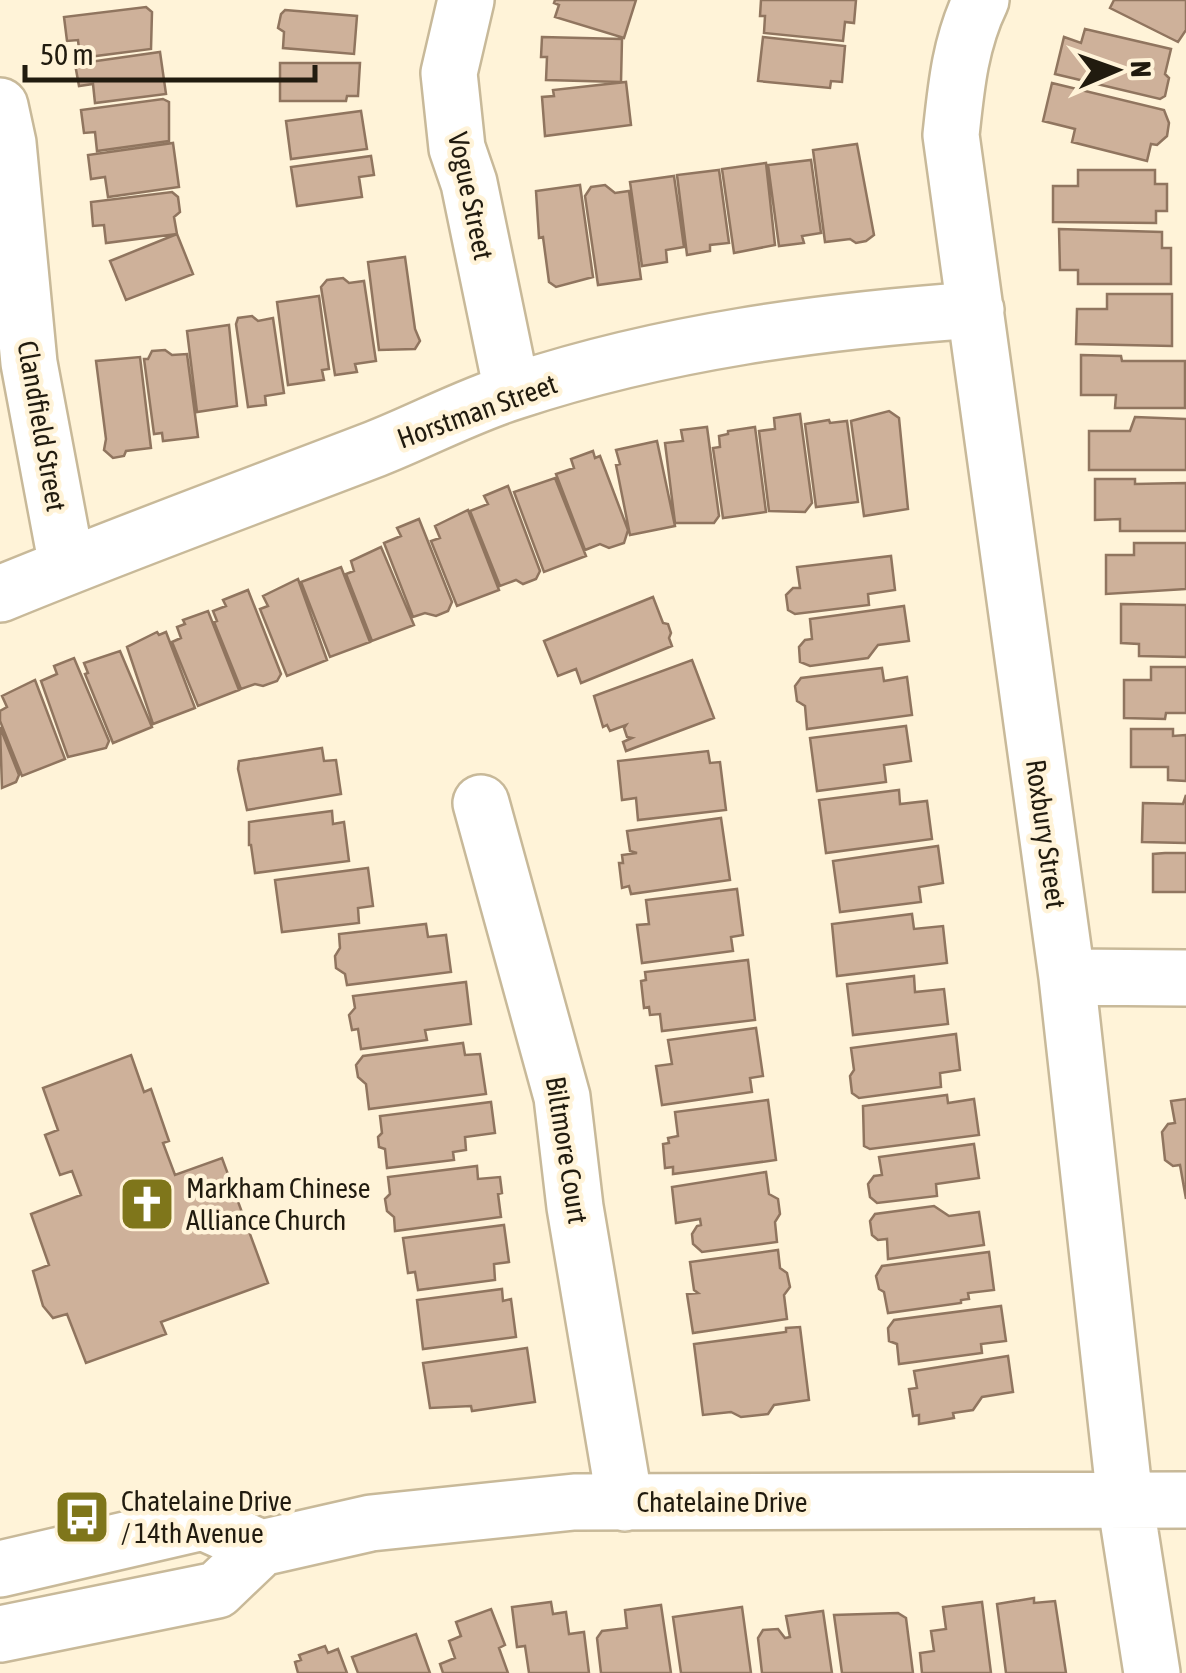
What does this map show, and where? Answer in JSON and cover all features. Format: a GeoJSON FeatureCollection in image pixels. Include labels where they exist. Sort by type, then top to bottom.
{"type":"FeatureCollection","features":[{"type":"Feature","properties":{"kind":"street","name":"Vogue Street"},"geometry":{"type":"LineString","coordinates":[[466,0],[450,72],[456,148],[469,183],[512,391]]}},
{"type":"Feature","properties":{"kind":"street","name":"Roxbury Street"},"geometry":{"type":"LineString","coordinates":[[980,0],[966,30],[951,136],[1067,977],[1125,1500],[1152,1673]]}},
{"type":"Feature","properties":{"kind":"street","name":"Clandfield Street"},"geometry":{"type":"LineString","coordinates":[[0,106],[8,143],[29,363],[67,566]]}},
{"type":"Feature","properties":{"kind":"street","name":"Horstman Street"},"geometry":{"type":"LineString","coordinates":[[0,594],[432,427],[512,391],[738,336],[878,317],[976,310]]}},
{"type":"Feature","properties":{"kind":"street","name":"Biltmore Court"},"geometry":{"type":"LineString","coordinates":[[481,803],[562,1096],[575,1207],[626,1503]]}},
{"type":"Feature","properties":{"kind":"street"},"geometry":{"type":"LineString","coordinates":[[1067,977],[1186,978]]}},
{"type":"Feature","properties":{"kind":"street","name":"Chatelaine Drive"},"geometry":{"type":"LineString","coordinates":[[261,1548],[371,1523],[574,1502],[1186,1500]]}},
{"type":"Feature","properties":{"kind":"street"},"geometry":{"type":"LineString","coordinates":[[0,1569],[202,1522],[261,1548],[216,1590],[0,1634]]}},
{"type":"Feature","properties":{"kind":"building"},"geometry":{"type":"Polygon","coordinates":[[[555,0],[636,0],[624,38],[555,17],[559,5],[555,0]]]}},
{"type":"Feature","properties":{"kind":"building"},"geometry":{"type":"Polygon","coordinates":[[[761,0],[856,0],[854,23],[845,22],[843,41],[764,33],[761,0]]]}},
{"type":"Feature","properties":{"kind":"building"},"geometry":{"type":"Polygon","coordinates":[[[1114,0],[1186,0],[1186,30],[1178,42],[1110,8],[1114,0]]]}},
{"type":"Feature","properties":{"kind":"building"},"geometry":{"type":"Polygon","coordinates":[[[146,7],[152,12],[151,49],[80,58],[78,40],[67,41],[64,17],[146,7]]]}},
{"type":"Feature","properties":{"kind":"building"},"geometry":{"type":"Polygon","coordinates":[[[285,10],[357,16],[354,54],[283,48],[284,32],[278,28],[285,10]]]}},
{"type":"Feature","properties":{"kind":"building"},"geometry":{"type":"Polygon","coordinates":[[[1085,29],[1171,49],[1165,96],[1160,99],[1055,74],[1064,37],[1081,43],[1085,29]]]}},
{"type":"Feature","properties":{"kind":"building"},"geometry":{"type":"Polygon","coordinates":[[[542,37],[622,39],[621,82],[546,80],[547,57],[541,57],[542,37]]]}},
{"type":"Feature","properties":{"kind":"building"},"geometry":{"type":"Polygon","coordinates":[[[763,37],[845,46],[842,82],[831,81],[830,88],[758,81],[763,37]]]}},
{"type":"Feature","properties":{"kind":"building"},"geometry":{"type":"Polygon","coordinates":[[[160,52],[166,94],[95,103],[93,84],[79,86],[75,64],[160,52]]]}},
{"type":"Feature","properties":{"kind":"building"},"geometry":{"type":"Polygon","coordinates":[[[280,63],[360,63],[358,96],[347,96],[346,101],[280,101],[280,63]]]}},
{"type":"Feature","properties":{"kind":"building"},"geometry":{"type":"Polygon","coordinates":[[[626,82],[631,125],[545,136],[542,97],[554,96],[553,90],[626,82]]]}},
{"type":"Feature","properties":{"kind":"building"},"geometry":{"type":"Polygon","coordinates":[[[1052,83],[1164,110],[1169,123],[1167,136],[1157,145],[1151,144],[1147,161],[1072,142],[1075,129],[1043,121],[1052,83]]]}},
{"type":"Feature","properties":{"kind":"building"},"geometry":{"type":"Polygon","coordinates":[[[163,99],[169,102],[169,141],[97,151],[95,132],[84,133],[81,110],[163,99]]]}},
{"type":"Feature","properties":{"kind":"building"},"geometry":{"type":"Polygon","coordinates":[[[361,111],[367,149],[291,159],[286,121],[361,111]]]}},
{"type":"Feature","properties":{"kind":"building"},"geometry":{"type":"Polygon","coordinates":[[[173,143],[179,187],[108,197],[105,177],[91,179],[88,155],[173,143]]]}},
{"type":"Feature","properties":{"kind":"building"},"geometry":{"type":"Polygon","coordinates":[[[857,144],[874,235],[856,243],[850,239],[825,242],[813,150],[857,144]]]}},
{"type":"Feature","properties":{"kind":"building"},"geometry":{"type":"Polygon","coordinates":[[[371,156],[374,175],[359,177],[362,197],[297,206],[291,167],[371,156]]]}},
{"type":"Feature","properties":{"kind":"building"},"geometry":{"type":"Polygon","coordinates":[[[811,160],[821,233],[802,236],[804,243],[779,246],[768,165],[811,160]]]}},
{"type":"Feature","properties":{"kind":"building"},"geometry":{"type":"Polygon","coordinates":[[[766,163],[775,245],[734,253],[722,169],[766,163]]]}},
{"type":"Feature","properties":{"kind":"building"},"geometry":{"type":"Polygon","coordinates":[[[719,170],[729,243],[710,245],[710,251],[687,255],[677,175],[719,170]]]}},
{"type":"Feature","properties":{"kind":"building"},"geometry":{"type":"Polygon","coordinates":[[[1078,170],[1155,170],[1155,184],[1167,184],[1167,211],[1156,211],[1156,223],[1053,222],[1053,186],[1078,186],[1078,170]]]}},
{"type":"Feature","properties":{"kind":"building"},"geometry":{"type":"Polygon","coordinates":[[[674,176],[684,247],[666,250],[667,262],[642,266],[630,182],[674,176]]]}},
{"type":"Feature","properties":{"kind":"building"},"geometry":{"type":"Polygon","coordinates":[[[580,185],[593,277],[556,287],[549,282],[543,237],[539,238],[536,191],[580,185]]]}},
{"type":"Feature","properties":{"kind":"building"},"geometry":{"type":"Polygon","coordinates":[[[605,185],[615,193],[629,191],[641,279],[598,285],[585,196],[591,187],[605,185]]]}},
{"type":"Feature","properties":{"kind":"building"},"geometry":{"type":"Polygon","coordinates":[[[172,192],[178,197],[180,212],[174,217],[177,234],[106,243],[104,225],[93,226],[91,202],[172,192]]]}},
{"type":"Feature","properties":{"kind":"building"},"geometry":{"type":"Polygon","coordinates":[[[1059,229],[1162,232],[1162,248],[1171,248],[1171,284],[1078,284],[1078,270],[1060,270],[1059,229]]]}},
{"type":"Feature","properties":{"kind":"building"},"geometry":{"type":"Polygon","coordinates":[[[177,234],[193,274],[126,300],[110,261],[177,234]]]}},
{"type":"Feature","properties":{"kind":"building"},"geometry":{"type":"Polygon","coordinates":[[[405,257],[420,341],[415,349],[379,350],[368,262],[405,257]]]}},
{"type":"Feature","properties":{"kind":"building"},"geometry":{"type":"Polygon","coordinates":[[[343,278],[349,283],[364,281],[376,361],[355,364],[357,372],[335,375],[321,287],[327,280],[343,278]]]}},
{"type":"Feature","properties":{"kind":"building"},"geometry":{"type":"Polygon","coordinates":[[[1107,294],[1172,294],[1172,346],[1076,344],[1077,309],[1107,309],[1107,294]]]}},
{"type":"Feature","properties":{"kind":"building"},"geometry":{"type":"Polygon","coordinates":[[[319,296],[329,369],[322,370],[324,380],[288,385],[277,302],[319,296]]]}},
{"type":"Feature","properties":{"kind":"building"},"geometry":{"type":"Polygon","coordinates":[[[252,316],[258,321],[273,318],[284,393],[265,396],[266,405],[248,407],[236,324],[238,318],[252,316]]]}},
{"type":"Feature","properties":{"kind":"building"},"geometry":{"type":"Polygon","coordinates":[[[229,325],[237,406],[197,412],[187,331],[229,325]]]}},
{"type":"Feature","properties":{"kind":"building"},"geometry":{"type":"Polygon","coordinates":[[[165,350],[172,355],[187,354],[198,437],[163,441],[162,433],[154,434],[144,359],[152,351],[165,350]]]}},
{"type":"Feature","properties":{"kind":"building"},"geometry":{"type":"Polygon","coordinates":[[[1081,355],[1121,356],[1122,361],[1185,361],[1185,408],[1115,408],[1116,395],[1081,395],[1081,355]]]}},
{"type":"Feature","properties":{"kind":"building"},"geometry":{"type":"Polygon","coordinates":[[[140,357],[151,448],[126,451],[124,456],[113,458],[104,450],[96,361],[140,357]]]}},
{"type":"Feature","properties":{"kind":"building"},"geometry":{"type":"Polygon","coordinates":[[[889,411],[899,418],[908,509],[864,516],[851,421],[889,411]]]}},
{"type":"Feature","properties":{"kind":"building"},"geometry":{"type":"Polygon","coordinates":[[[800,414],[812,503],[805,512],[769,511],[759,431],[775,429],[774,418],[800,414]]]}},
{"type":"Feature","properties":{"kind":"building"},"geometry":{"type":"Polygon","coordinates":[[[1135,417],[1186,419],[1186,470],[1089,470],[1089,431],[1130,431],[1135,417]]]}},
{"type":"Feature","properties":{"kind":"building"},"geometry":{"type":"Polygon","coordinates":[[[847,421],[858,502],[816,507],[805,424],[847,421]]]}},
{"type":"Feature","properties":{"kind":"building"},"geometry":{"type":"Polygon","coordinates":[[[707,427],[719,516],[714,523],[675,523],[665,443],[683,441],[681,430],[707,427]]]}},
{"type":"Feature","properties":{"kind":"building"},"geometry":{"type":"Polygon","coordinates":[[[755,427],[766,512],[723,518],[713,448],[720,447],[719,436],[728,431],[755,427]]]}},
{"type":"Feature","properties":{"kind":"building"},"geometry":{"type":"Polygon","coordinates":[[[657,441],[675,526],[630,535],[616,450],[657,441]]]}},
{"type":"Feature","properties":{"kind":"building"},"geometry":{"type":"Polygon","coordinates":[[[593,451],[595,458],[600,456],[628,530],[624,543],[609,548],[600,544],[585,550],[556,474],[574,468],[571,459],[593,451]]]}},
{"type":"Feature","properties":{"kind":"building"},"geometry":{"type":"Polygon","coordinates":[[[555,478],[586,556],[544,572],[514,492],[555,478]]]}},
{"type":"Feature","properties":{"kind":"building"},"geometry":{"type":"Polygon","coordinates":[[[1095,479],[1135,479],[1135,484],[1186,483],[1186,531],[1120,531],[1120,519],[1095,520],[1095,479]]]}},
{"type":"Feature","properties":{"kind":"building"},"geometry":{"type":"Polygon","coordinates":[[[508,486],[540,571],[536,579],[523,584],[516,580],[500,586],[470,511],[488,504],[484,496],[508,486]]]}},
{"type":"Feature","properties":{"kind":"building"},"geometry":{"type":"Polygon","coordinates":[[[468,510],[499,590],[457,606],[431,541],[440,538],[435,526],[468,510]]]}},
{"type":"Feature","properties":{"kind":"building"},"geometry":{"type":"Polygon","coordinates":[[[419,519],[452,602],[448,611],[436,616],[425,613],[413,617],[384,543],[401,536],[397,528],[419,519]]]}},
{"type":"Feature","properties":{"kind":"building"},"geometry":{"type":"Polygon","coordinates":[[[1134,543],[1186,543],[1186,589],[1106,594],[1106,555],[1134,555],[1134,543]]]}},
{"type":"Feature","properties":{"kind":"building"},"geometry":{"type":"Polygon","coordinates":[[[381,547],[414,625],[372,641],[346,574],[354,571],[351,561],[381,547]]]}},
{"type":"Feature","properties":{"kind":"building"},"geometry":{"type":"Polygon","coordinates":[[[891,556],[895,590],[868,594],[869,605],[795,614],[788,610],[786,595],[793,588],[800,588],[797,567],[891,556]]]}},
{"type":"Feature","properties":{"kind":"building"},"geometry":{"type":"Polygon","coordinates":[[[341,567],[370,642],[330,657],[301,582],[341,567]]]}},
{"type":"Feature","properties":{"kind":"building"},"geometry":{"type":"Polygon","coordinates":[[[298,579],[327,660],[287,676],[260,609],[268,606],[263,596],[298,579]]]}},
{"type":"Feature","properties":{"kind":"building"},"geometry":{"type":"Polygon","coordinates":[[[248,590],[281,674],[277,681],[241,689],[213,611],[226,606],[223,600],[248,590]]]}},
{"type":"Feature","properties":{"kind":"building"},"geometry":{"type":"Polygon","coordinates":[[[653,597],[663,623],[668,624],[672,646],[581,683],[576,669],[558,676],[544,641],[653,597]]]}},
{"type":"Feature","properties":{"kind":"building"},"geometry":{"type":"Polygon","coordinates":[[[1121,604],[1186,605],[1186,657],[1139,656],[1139,644],[1121,643],[1121,604]]]}},
{"type":"Feature","properties":{"kind":"building"},"geometry":{"type":"Polygon","coordinates":[[[904,606],[909,641],[878,645],[868,658],[810,666],[800,662],[799,647],[812,639],[810,619],[904,606]]]}},
{"type":"Feature","properties":{"kind":"building"},"geometry":{"type":"Polygon","coordinates":[[[208,611],[239,690],[198,706],[172,642],[181,638],[177,627],[185,624],[183,620],[208,611]]]}},
{"type":"Feature","properties":{"kind":"building"},"geometry":{"type":"Polygon","coordinates":[[[157,632],[166,632],[195,708],[153,724],[127,647],[157,632]]]}},
{"type":"Feature","properties":{"kind":"building"},"geometry":{"type":"Polygon","coordinates":[[[120,651],[152,727],[113,743],[84,663],[120,651]]]}},
{"type":"Feature","properties":{"kind":"building"},"geometry":{"type":"Polygon","coordinates":[[[74,658],[109,741],[106,748],[68,757],[41,681],[57,674],[54,666],[74,658]]]}},
{"type":"Feature","properties":{"kind":"building"},"geometry":{"type":"Polygon","coordinates":[[[692,660],[714,718],[626,751],[623,742],[632,738],[627,737],[626,725],[610,731],[607,725],[603,727],[594,696],[692,660]]]}},
{"type":"Feature","properties":{"kind":"building"},"geometry":{"type":"Polygon","coordinates":[[[1151,667],[1186,667],[1186,713],[1166,713],[1165,719],[1124,718],[1124,680],[1151,680],[1151,667]]]}},
{"type":"Feature","properties":{"kind":"building"},"geometry":{"type":"Polygon","coordinates":[[[882,668],[884,681],[907,677],[912,715],[807,729],[805,706],[797,701],[795,686],[801,678],[882,668]]]}},
{"type":"Feature","properties":{"kind":"building"},"geometry":{"type":"Polygon","coordinates":[[[35,680],[65,759],[22,776],[0,721],[0,711],[7,707],[2,696],[35,680]]]}},
{"type":"Feature","properties":{"kind":"building"},"geometry":{"type":"Polygon","coordinates":[[[906,726],[911,761],[884,765],[886,782],[817,791],[810,738],[906,726]]]}},
{"type":"Feature","properties":{"kind":"building"},"geometry":{"type":"Polygon","coordinates":[[[0,727],[19,775],[16,782],[2,788],[0,727]]]}},
{"type":"Feature","properties":{"kind":"building"},"geometry":{"type":"Polygon","coordinates":[[[1131,729],[1173,729],[1173,736],[1186,735],[1186,781],[1168,780],[1168,767],[1131,767],[1131,729]]]}},
{"type":"Feature","properties":{"kind":"building"},"geometry":{"type":"Polygon","coordinates":[[[322,748],[324,761],[336,760],[341,794],[247,810],[239,761],[322,748]]]}},
{"type":"Feature","properties":{"kind":"building"},"geometry":{"type":"Polygon","coordinates":[[[708,751],[710,763],[720,762],[726,810],[638,820],[636,798],[622,800],[618,761],[708,751]]]}},
{"type":"Feature","properties":{"kind":"building"},"geometry":{"type":"Polygon","coordinates":[[[899,790],[900,804],[927,801],[932,839],[826,853],[819,800],[899,790]]]}},
{"type":"Feature","properties":{"kind":"building"},"geometry":{"type":"Polygon","coordinates":[[[1186,795],[1186,843],[1142,842],[1143,803],[1183,804],[1186,795]]]}},
{"type":"Feature","properties":{"kind":"building"},"geometry":{"type":"Polygon","coordinates":[[[332,811],[333,824],[344,822],[349,861],[255,873],[249,822],[332,811]]]}},
{"type":"Feature","properties":{"kind":"building"},"geometry":{"type":"Polygon","coordinates":[[[721,818],[730,880],[631,894],[629,886],[622,888],[622,855],[637,853],[630,851],[627,831],[721,818]]]}},
{"type":"Feature","properties":{"kind":"building"},"geometry":{"type":"Polygon","coordinates":[[[938,846],[943,883],[919,887],[921,902],[840,912],[833,861],[938,846]]]}},
{"type":"Feature","properties":{"kind":"building"},"geometry":{"type":"Polygon","coordinates":[[[1186,853],[1186,892],[1153,892],[1153,854],[1186,853]]]}},
{"type":"Feature","properties":{"kind":"building"},"geometry":{"type":"Polygon","coordinates":[[[368,868],[373,906],[358,908],[359,923],[282,932],[275,880],[368,868]]]}},
{"type":"Feature","properties":{"kind":"building"},"geometry":{"type":"Polygon","coordinates":[[[737,889],[743,935],[731,937],[733,951],[642,963],[637,925],[649,924],[646,900],[737,889]]]}},
{"type":"Feature","properties":{"kind":"building"},"geometry":{"type":"Polygon","coordinates":[[[912,914],[914,929],[943,926],[947,963],[837,976],[832,924],[912,914]]]}},
{"type":"Feature","properties":{"kind":"building"},"geometry":{"type":"Polygon","coordinates":[[[426,924],[428,937],[446,935],[451,972],[347,985],[345,974],[336,968],[339,934],[426,924]]]}},
{"type":"Feature","properties":{"kind":"building"},"geometry":{"type":"Polygon","coordinates":[[[748,960],[755,1020],[662,1031],[660,1014],[650,1015],[649,1007],[644,1008],[641,981],[646,980],[645,972],[748,960]]]}},
{"type":"Feature","properties":{"kind":"building"},"geometry":{"type":"Polygon","coordinates":[[[914,976],[915,992],[944,989],[948,1024],[853,1035],[847,984],[914,976]]]}},
{"type":"Feature","properties":{"kind":"building"},"geometry":{"type":"Polygon","coordinates":[[[466,982],[471,1024],[425,1030],[427,1040],[361,1049],[358,1029],[352,1030],[349,1015],[355,1008],[353,996],[466,982]]]}},
{"type":"Feature","properties":{"kind":"building"},"geometry":{"type":"Polygon","coordinates":[[[756,1028],[763,1076],[750,1078],[752,1092],[662,1105],[656,1066],[672,1064],[668,1040],[756,1028]]]}},
{"type":"Feature","properties":{"kind":"building"},"geometry":{"type":"Polygon","coordinates":[[[956,1034],[960,1070],[940,1073],[941,1087],[859,1098],[852,1093],[851,1048],[956,1034]]]}},
{"type":"Feature","properties":{"kind":"building"},"geometry":{"type":"Polygon","coordinates":[[[463,1043],[465,1055],[480,1054],[486,1094],[369,1109],[366,1084],[358,1077],[356,1065],[363,1056],[463,1043]]]}},
{"type":"Feature","properties":{"kind":"building","name":"Markham Chinese Alliance Church"},"geometry":{"type":"Polygon","coordinates":[[[131,1055],[144,1092],[151,1089],[169,1141],[163,1143],[175,1175],[222,1158],[268,1283],[161,1322],[166,1334],[86,1363],[67,1314],[53,1318],[43,1306],[33,1271],[49,1265],[31,1214],[81,1195],[72,1171],[60,1175],[45,1135],[58,1130],[43,1088],[131,1055]]]}},
{"type":"Feature","properties":{"kind":"building"},"geometry":{"type":"Polygon","coordinates":[[[947,1095],[948,1103],[974,1099],[979,1135],[870,1149],[864,1146],[863,1106],[947,1095]]]}},
{"type":"Feature","properties":{"kind":"building"},"geometry":{"type":"Polygon","coordinates":[[[1186,1099],[1186,1199],[1180,1165],[1173,1166],[1165,1160],[1162,1132],[1168,1124],[1175,1123],[1171,1101],[1186,1099]]]}},
{"type":"Feature","properties":{"kind":"building"},"geometry":{"type":"Polygon","coordinates":[[[768,1100],[776,1160],[673,1174],[673,1167],[665,1168],[663,1144],[678,1136],[675,1112],[768,1100]]]}},
{"type":"Feature","properties":{"kind":"building"},"geometry":{"type":"Polygon","coordinates":[[[491,1102],[495,1133],[465,1137],[466,1150],[453,1152],[454,1160],[387,1168],[385,1149],[379,1147],[380,1116],[491,1102]]]}},
{"type":"Feature","properties":{"kind":"building"},"geometry":{"type":"Polygon","coordinates":[[[974,1144],[979,1178],[936,1184],[937,1196],[877,1203],[870,1197],[868,1184],[874,1176],[882,1175],[879,1157],[974,1144]]]}},
{"type":"Feature","properties":{"kind":"building"},"geometry":{"type":"Polygon","coordinates":[[[477,1166],[478,1179],[500,1177],[501,1217],[395,1231],[394,1217],[387,1211],[385,1199],[390,1194],[388,1177],[477,1166]]]}},
{"type":"Feature","properties":{"kind":"building"},"geometry":{"type":"Polygon","coordinates":[[[766,1172],[769,1194],[778,1199],[777,1242],[702,1252],[693,1244],[692,1234],[701,1225],[700,1219],[676,1223],[672,1187],[766,1172]]]}},
{"type":"Feature","properties":{"kind":"building"},"geometry":{"type":"Polygon","coordinates":[[[934,1206],[949,1216],[979,1212],[984,1245],[888,1259],[887,1239],[878,1240],[872,1235],[870,1221],[875,1214],[934,1206]]]}},
{"type":"Feature","properties":{"kind":"building"},"geometry":{"type":"Polygon","coordinates":[[[504,1225],[509,1262],[494,1264],[495,1280],[418,1290],[415,1272],[408,1273],[403,1238],[504,1225]]]}},
{"type":"Feature","properties":{"kind":"building"},"geometry":{"type":"Polygon","coordinates":[[[778,1250],[780,1268],[787,1273],[790,1287],[784,1295],[787,1319],[693,1333],[687,1294],[698,1293],[694,1290],[690,1262],[778,1250]]]}},
{"type":"Feature","properties":{"kind":"building"},"geometry":{"type":"Polygon","coordinates":[[[989,1252],[994,1290],[968,1293],[969,1299],[961,1303],[888,1313],[876,1276],[882,1266],[989,1252]]]}},
{"type":"Feature","properties":{"kind":"building"},"geometry":{"type":"Polygon","coordinates":[[[502,1289],[503,1301],[511,1299],[516,1337],[423,1349],[417,1300],[502,1289]]]}},
{"type":"Feature","properties":{"kind":"building"},"geometry":{"type":"Polygon","coordinates":[[[1001,1306],[1006,1341],[981,1344],[982,1353],[899,1364],[897,1344],[889,1341],[888,1328],[894,1320],[1001,1306]]]}},
{"type":"Feature","properties":{"kind":"building"},"geometry":{"type":"Polygon","coordinates":[[[800,1327],[809,1400],[774,1405],[768,1414],[703,1415],[694,1344],[800,1327]]]}},
{"type":"Feature","properties":{"kind":"building"},"geometry":{"type":"Polygon","coordinates":[[[527,1348],[535,1402],[472,1411],[471,1406],[430,1408],[423,1363],[527,1348]]]}},
{"type":"Feature","properties":{"kind":"building"},"geometry":{"type":"Polygon","coordinates":[[[1008,1356],[1013,1392],[982,1397],[973,1410],[953,1413],[954,1418],[919,1424],[919,1415],[913,1416],[909,1389],[917,1388],[914,1371],[1008,1356]]]}},
{"type":"Feature","properties":{"kind":"building"},"geometry":{"type":"Polygon","coordinates":[[[1034,1598],[1034,1603],[1055,1601],[1066,1673],[1006,1673],[997,1604],[1034,1598]]]}},
{"type":"Feature","properties":{"kind":"building"},"geometry":{"type":"Polygon","coordinates":[[[551,1602],[553,1614],[566,1612],[569,1634],[584,1632],[589,1673],[529,1673],[525,1646],[517,1647],[512,1607],[551,1602]]]}},
{"type":"Feature","properties":{"kind":"building"},"geometry":{"type":"Polygon","coordinates":[[[982,1602],[991,1673],[922,1673],[920,1653],[934,1651],[931,1631],[946,1629],[943,1607],[982,1602]]]}},
{"type":"Feature","properties":{"kind":"building"},"geometry":{"type":"Polygon","coordinates":[[[661,1605],[671,1673],[601,1673],[597,1638],[602,1631],[627,1628],[625,1610],[661,1605]]]}},
{"type":"Feature","properties":{"kind":"building"},"geometry":{"type":"Polygon","coordinates":[[[742,1607],[751,1673],[681,1673],[673,1617],[742,1607]]]}},
{"type":"Feature","properties":{"kind":"building"},"geometry":{"type":"Polygon","coordinates":[[[491,1609],[505,1645],[499,1648],[508,1673],[443,1673],[440,1664],[455,1658],[449,1641],[461,1636],[456,1622],[491,1609]]]}},
{"type":"Feature","properties":{"kind":"building"},"geometry":{"type":"Polygon","coordinates":[[[823,1611],[832,1673],[762,1673],[758,1638],[763,1630],[778,1629],[785,1638],[790,1637],[786,1616],[823,1611]]]}},
{"type":"Feature","properties":{"kind":"building"},"geometry":{"type":"Polygon","coordinates":[[[898,1613],[906,1618],[913,1673],[842,1673],[834,1615],[898,1613]]]}},
{"type":"Feature","properties":{"kind":"building"},"geometry":{"type":"Polygon","coordinates":[[[416,1634],[430,1673],[358,1673],[352,1657],[416,1634]]]}},
{"type":"Feature","properties":{"kind":"building"},"geometry":{"type":"Polygon","coordinates":[[[325,1646],[328,1653],[338,1649],[347,1673],[298,1673],[295,1662],[301,1660],[299,1655],[325,1646]]]}},
{"type":"Feature","properties":{"kind":"place","name":"Markham Chinese Alliance Church"},"geometry":{"type":"Point","coordinates":[147,1204]}},
{"type":"Feature","properties":{"kind":"place","name":"Chatelaine Drive / 14th Avenue"},"geometry":{"type":"Point","coordinates":[82,1517]}}]}
